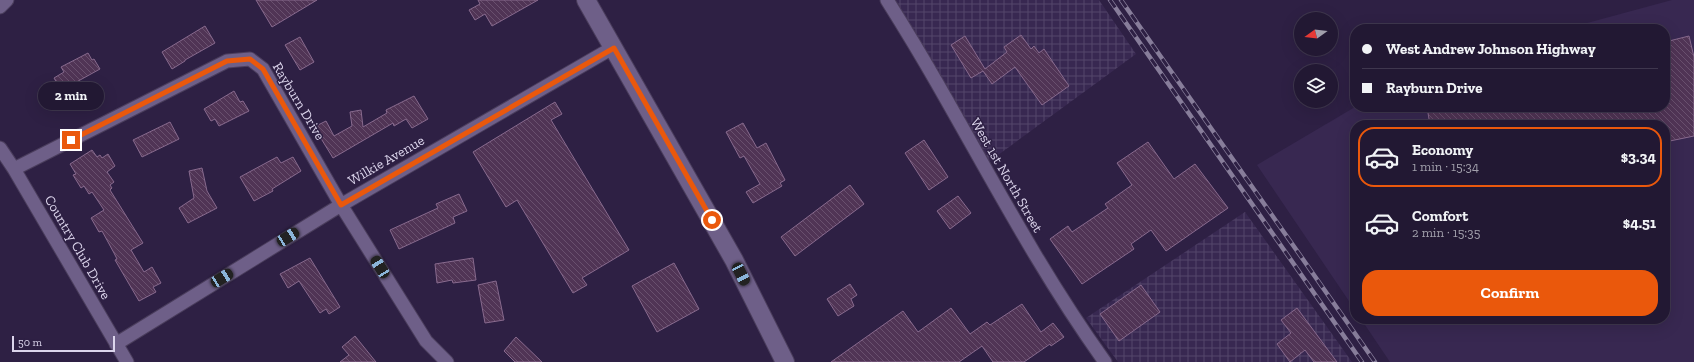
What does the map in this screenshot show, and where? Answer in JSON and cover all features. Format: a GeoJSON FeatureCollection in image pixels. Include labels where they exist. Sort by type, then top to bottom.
{"type":"FeatureCollection","features":[{"type":"Feature","properties":{"kind":"main road"},"geometry":{"type":"LineString","coordinates":[[586,0],[734,260],[786,362]]}},
{"type":"Feature","properties":{"kind":"street"},"geometry":{"type":"LineString","coordinates":[[0,7],[7,0]]}},
{"type":"Feature","properties":{"kind":"street","name":"West 1st North Street"},"geometry":{"type":"LineString","coordinates":[[887,0],[937,82],[1039,263],[1080,327],[1105,362]]}},
{"type":"Feature","properties":{"kind":"street","name":"Wilkie Avenue"},"geometry":{"type":"LineString","coordinates":[[116,344],[341,205],[614,48]]}},
{"type":"Feature","properties":{"kind":"street","name":"Rayburn Drive"},"geometry":{"type":"LineString","coordinates":[[14,169],[227,61],[250,59],[263,69],[341,205],[426,341],[446,362]]}},
{"type":"Feature","properties":{"kind":"street","name":"Country Club Drive"},"geometry":{"type":"LineString","coordinates":[[0,148],[14,169],[127,362]]}},
{"type":"Feature","properties":{"kind":"shaded area"},"geometry":{"type":"Polygon","coordinates":[[[887,0],[1099,0],[1136,54],[983,166],[887,0]]]}},
{"type":"Feature","properties":{"kind":"shaded area"},"geometry":{"type":"Polygon","coordinates":[[[1672,0],[1694,0],[1694,362],[1390,362],[1364,324],[1670,324],[1670,120],[1350,120],[1350,303],[1257,165],[1350,110],[1350,112],[1670,112],[1670,24],[1583,24],[1672,0]]]}},
{"type":"Feature","properties":{"kind":"shaded area"},"geometry":{"type":"Polygon","coordinates":[[[1245,212],[1352,362],[1118,362],[1086,318],[1245,212]]]}},
{"type":"Feature","properties":{"kind":"building"},"geometry":{"type":"Polygon","coordinates":[[[256,0],[317,0],[272,27],[256,0]]]}},
{"type":"Feature","properties":{"kind":"building"},"geometry":{"type":"Polygon","coordinates":[[[478,0],[538,0],[492,26],[485,14],[475,20],[469,10],[480,4],[478,0]]]}},
{"type":"Feature","properties":{"kind":"building"},"geometry":{"type":"Polygon","coordinates":[[[205,26],[215,43],[172,69],[162,52],[205,26]]]}},
{"type":"Feature","properties":{"kind":"building"},"geometry":{"type":"Polygon","coordinates":[[[1021,35],[1031,49],[1034,46],[1039,53],[1044,49],[1069,86],[1042,105],[1015,67],[992,84],[983,71],[971,78],[951,45],[965,36],[985,69],[1007,52],[1004,47],[1021,35]]]}},
{"type":"Feature","properties":{"kind":"building"},"geometry":{"type":"Polygon","coordinates":[[[1689,36],[1694,57],[1694,136],[1670,141],[1670,120],[1429,120],[1428,112],[1670,112],[1670,41],[1689,36]]]}},
{"type":"Feature","properties":{"kind":"building"},"geometry":{"type":"Polygon","coordinates":[[[300,37],[314,62],[300,70],[285,45],[300,37]]]}},
{"type":"Feature","properties":{"kind":"building"},"geometry":{"type":"Polygon","coordinates":[[[88,53],[100,69],[71,85],[73,88],[63,94],[54,78],[64,72],[61,67],[88,53]]]}},
{"type":"Feature","properties":{"kind":"building"},"geometry":{"type":"Polygon","coordinates":[[[234,91],[240,102],[243,101],[249,111],[219,126],[215,119],[211,121],[204,109],[234,91]]]}},
{"type":"Feature","properties":{"kind":"building"},"geometry":{"type":"Polygon","coordinates":[[[414,96],[428,119],[412,128],[406,119],[394,126],[393,123],[333,158],[314,127],[326,121],[334,136],[352,126],[350,112],[361,110],[363,127],[387,113],[386,110],[414,96]]]}},
{"type":"Feature","properties":{"kind":"building"},"geometry":{"type":"Polygon","coordinates":[[[555,102],[562,114],[551,120],[629,250],[582,278],[587,285],[573,293],[517,200],[506,207],[473,152],[555,102]]]}},
{"type":"Feature","properties":{"kind":"building"},"geometry":{"type":"Polygon","coordinates":[[[170,122],[179,139],[142,157],[133,140],[170,122]]]}},
{"type":"Feature","properties":{"kind":"building"},"geometry":{"type":"Polygon","coordinates":[[[743,123],[757,148],[766,143],[785,180],[780,183],[782,186],[753,203],[746,192],[760,184],[744,156],[740,158],[726,132],[743,123]]]}},
{"type":"Feature","properties":{"kind":"building"},"geometry":{"type":"Polygon","coordinates":[[[924,140],[948,177],[929,190],[905,153],[924,140]]]}},
{"type":"Feature","properties":{"kind":"building"},"geometry":{"type":"Polygon","coordinates":[[[1148,142],[1174,179],[1195,164],[1228,208],[1166,251],[1151,230],[1131,244],[1134,249],[1082,284],[1050,239],[1068,226],[1072,232],[1108,208],[1105,204],[1132,185],[1117,163],[1148,142]]]}},
{"type":"Feature","properties":{"kind":"building"},"geometry":{"type":"Polygon","coordinates":[[[92,150],[97,157],[100,155],[102,158],[108,154],[115,166],[107,172],[114,182],[110,185],[112,188],[110,190],[143,243],[131,250],[144,272],[152,267],[161,283],[153,287],[156,292],[139,301],[115,260],[117,259],[102,231],[99,232],[91,218],[104,210],[92,192],[89,194],[84,186],[81,188],[73,175],[76,174],[70,164],[92,150]]]}},
{"type":"Feature","properties":{"kind":"building"},"geometry":{"type":"Polygon","coordinates":[[[277,157],[281,163],[293,157],[301,171],[272,189],[273,191],[254,201],[240,177],[277,157]]]}},
{"type":"Feature","properties":{"kind":"building"},"geometry":{"type":"Polygon","coordinates":[[[202,168],[207,191],[217,208],[188,223],[179,208],[194,198],[189,171],[202,168]]]}},
{"type":"Feature","properties":{"kind":"building"},"geometry":{"type":"Polygon","coordinates":[[[850,185],[864,204],[795,256],[781,237],[850,185]]]}},
{"type":"Feature","properties":{"kind":"building"},"geometry":{"type":"Polygon","coordinates":[[[459,194],[467,211],[453,217],[455,223],[399,249],[390,230],[438,208],[436,204],[459,194]]]}},
{"type":"Feature","properties":{"kind":"building"},"geometry":{"type":"Polygon","coordinates":[[[958,196],[971,213],[950,229],[937,211],[958,196]]]}},
{"type":"Feature","properties":{"kind":"building"},"geometry":{"type":"Polygon","coordinates":[[[310,258],[340,307],[329,314],[326,309],[320,313],[299,281],[288,288],[280,274],[310,258]]]}},
{"type":"Feature","properties":{"kind":"building"},"geometry":{"type":"Polygon","coordinates":[[[473,258],[476,280],[453,283],[452,280],[437,283],[435,264],[473,258]]]}},
{"type":"Feature","properties":{"kind":"building"},"geometry":{"type":"Polygon","coordinates":[[[674,263],[699,309],[657,332],[632,286],[674,263]]]}},
{"type":"Feature","properties":{"kind":"building"},"geometry":{"type":"Polygon","coordinates":[[[496,281],[504,320],[485,323],[478,285],[496,281]]]}},
{"type":"Feature","properties":{"kind":"building"},"geometry":{"type":"Polygon","coordinates":[[[850,284],[857,295],[851,299],[854,306],[838,316],[827,299],[850,284]]]}},
{"type":"Feature","properties":{"kind":"building"},"geometry":{"type":"Polygon","coordinates":[[[1141,285],[1160,312],[1119,341],[1100,314],[1141,285]]]}},
{"type":"Feature","properties":{"kind":"building"},"geometry":{"type":"Polygon","coordinates":[[[1022,304],[1041,332],[1053,323],[1064,337],[1051,346],[1050,344],[1024,362],[993,362],[982,346],[959,362],[831,362],[903,311],[918,332],[951,308],[970,334],[987,322],[990,325],[1022,304]]]}},
{"type":"Feature","properties":{"kind":"building"},"geometry":{"type":"Polygon","coordinates":[[[1297,308],[1337,362],[1314,362],[1305,350],[1290,362],[1277,344],[1291,333],[1281,320],[1297,308]]]}},
{"type":"Feature","properties":{"kind":"building"},"geometry":{"type":"Polygon","coordinates":[[[355,336],[376,362],[340,362],[349,355],[342,347],[355,336]]]}},
{"type":"Feature","properties":{"kind":"building"},"geometry":{"type":"Polygon","coordinates":[[[516,337],[542,362],[515,362],[504,351],[516,337]]]}},
{"type":"Feature","properties":{"kind":"railway"},"geometry":{"type":"LineString","coordinates":[[1110,0],[1362,362]]}},
{"type":"Feature","properties":{"kind":"railway"},"geometry":{"type":"LineString","coordinates":[[1121,0],[1375,362]]}},
{"type":"Feature","properties":{"kind":"route"},"geometry":{"type":"LineString","coordinates":[[71,140],[227,61],[250,59],[263,69],[341,205],[614,48],[712,220]]}}]}
